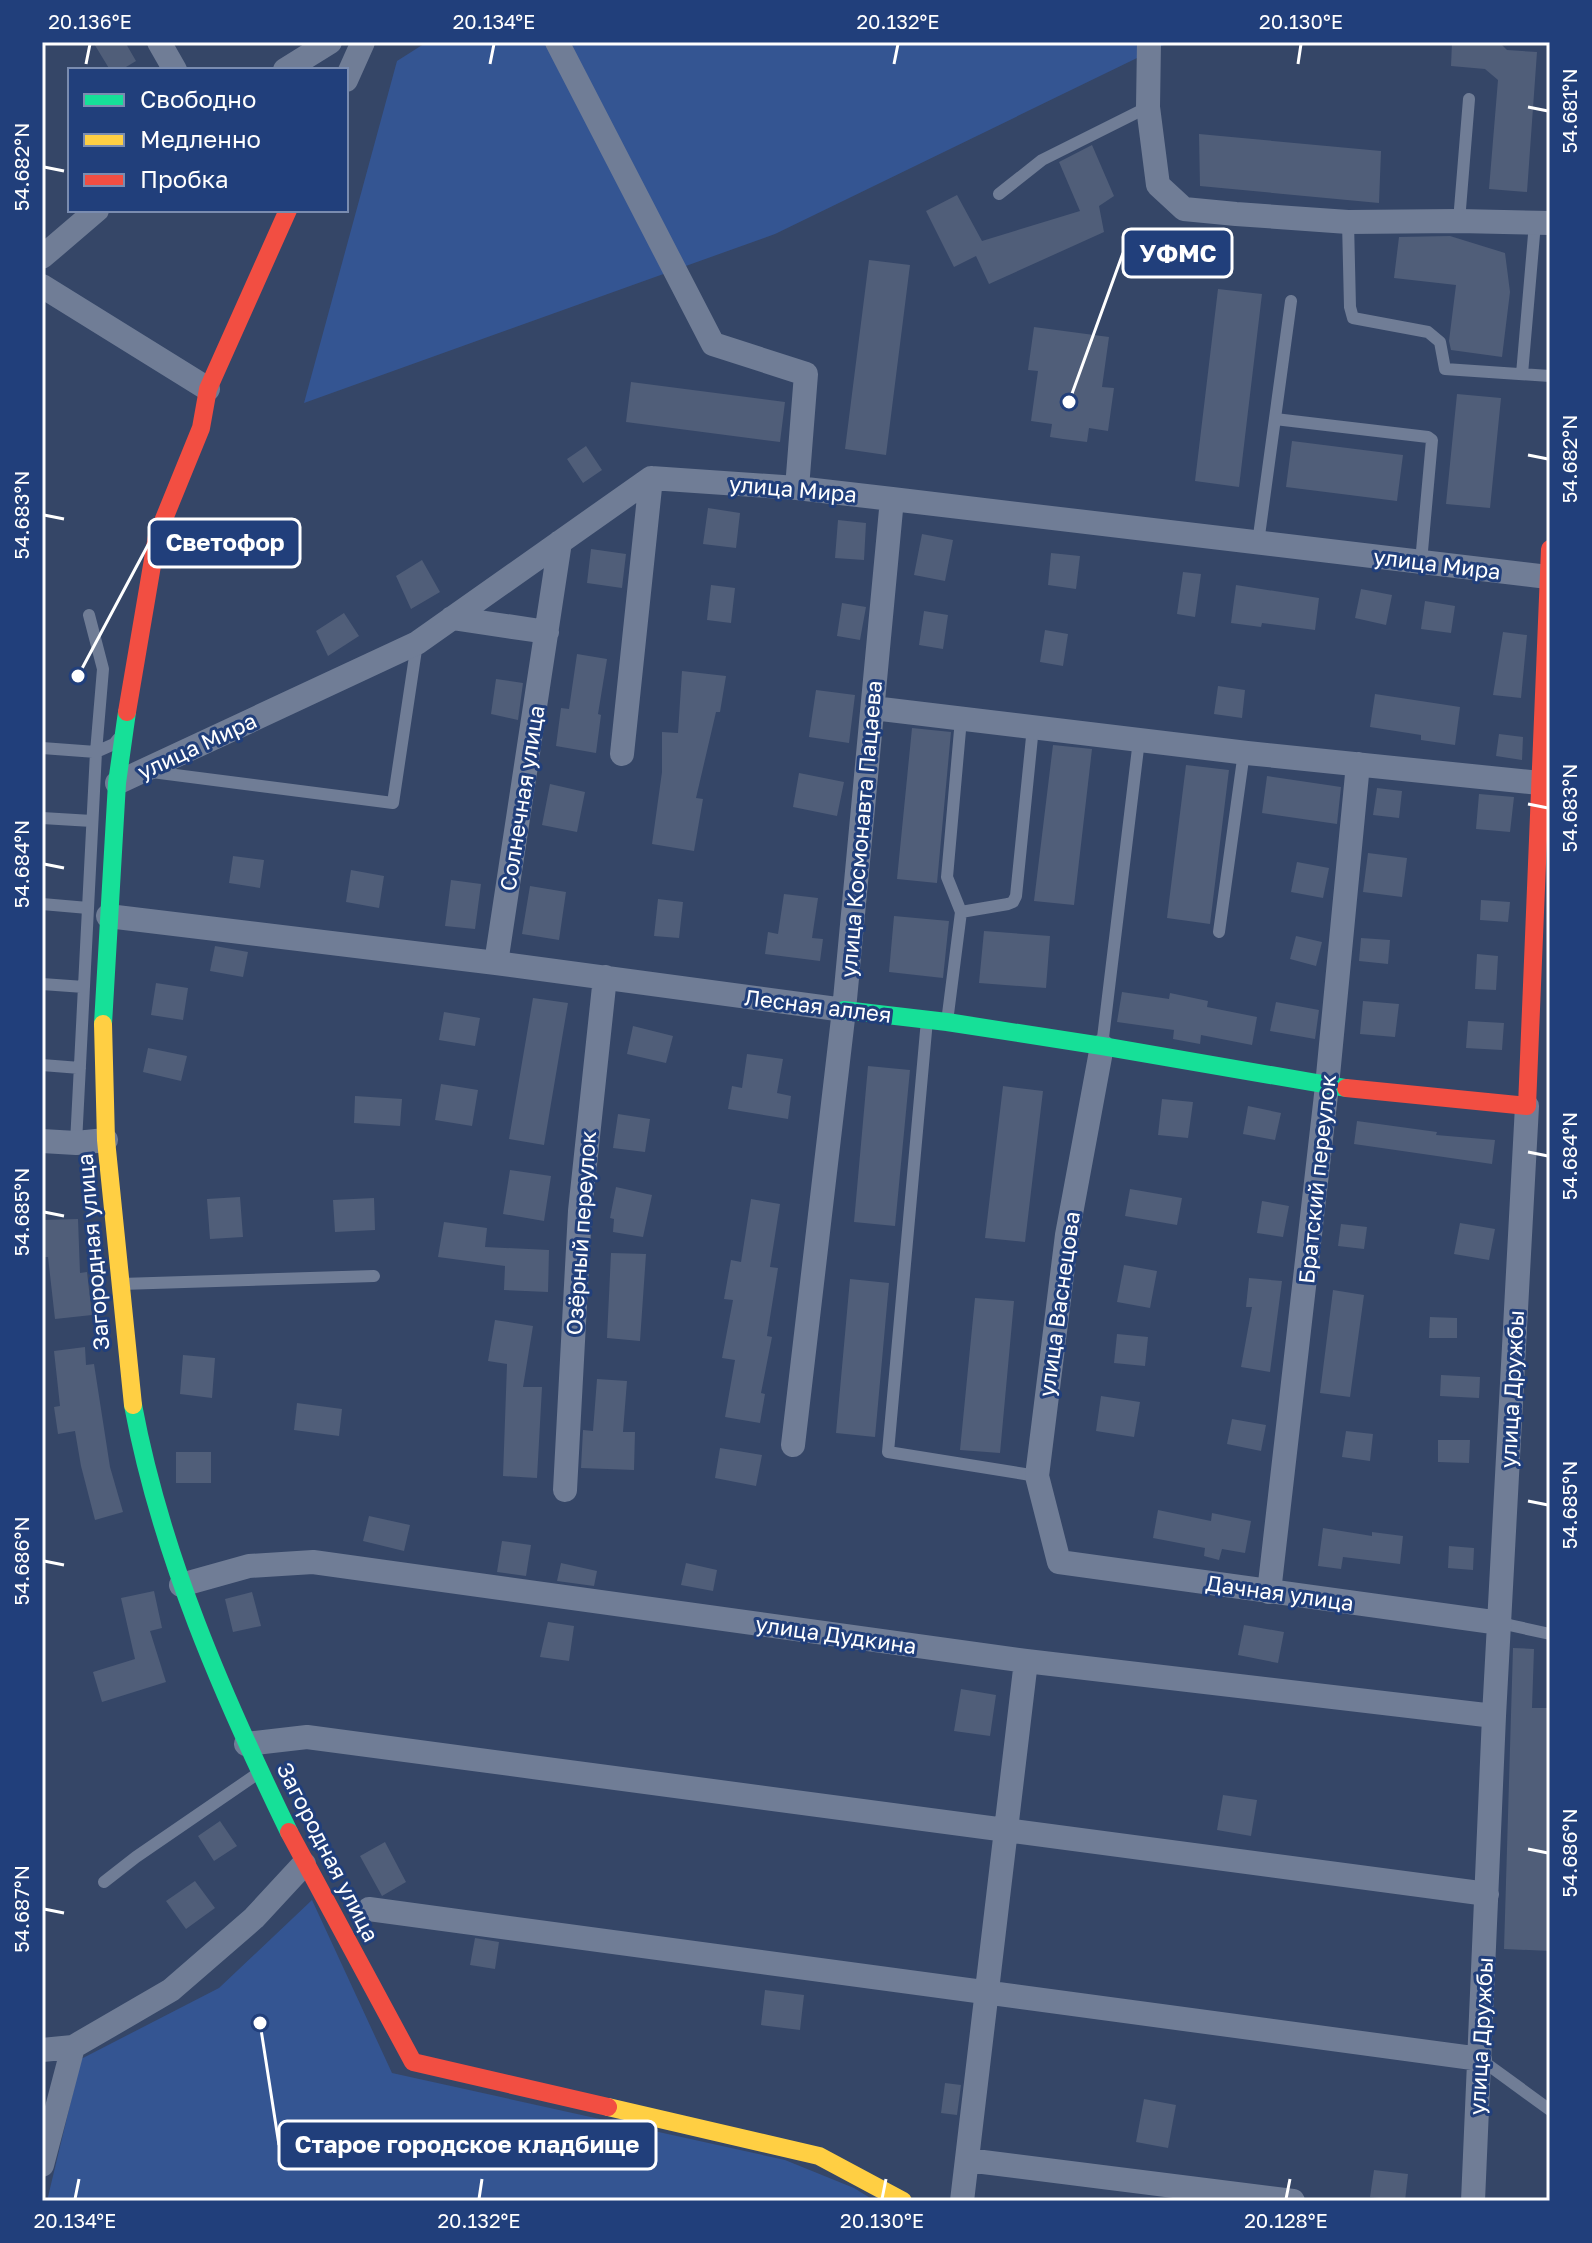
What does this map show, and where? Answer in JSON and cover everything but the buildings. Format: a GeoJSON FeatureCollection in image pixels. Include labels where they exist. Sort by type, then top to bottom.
{"type":"FeatureCollection","features":[{"type":"Feature","properties":{"kind":"street"},"geometry":{"type":"LineString","coordinates":[[159,42],[174,68]]}},
{"type":"Feature","properties":{"kind":"street"},"geometry":{"type":"LineString","coordinates":[[288,68],[330,42]]}},
{"type":"Feature","properties":{"kind":"street"},"geometry":{"type":"LineString","coordinates":[[348,76],[363,42]]}},
{"type":"Feature","properties":{"kind":"street"},"geometry":{"type":"LineString","coordinates":[[557,42],[713,344],[806,374],[797,488]]}},
{"type":"Feature","properties":{"kind":"street"},"geometry":{"type":"LineString","coordinates":[[1149,42],[1148,107],[1158,185],[1184,209],[1348,222],[1543,223]]}},
{"type":"Feature","properties":{"kind":"street"},"geometry":{"type":"LineString","coordinates":[[42,257],[95,212]]}},
{"type":"Feature","properties":{"kind":"street","name":"Загородная улица"},"geometry":{"type":"LineString","coordinates":[[287,212],[208,389],[201,428],[157,536],[123,733],[98,912],[106,1140],[130,1388],[141,1447],[181,1585],[246,1744],[304,1864],[413,2062],[819,2156],[903,2201]]}},
{"type":"Feature","properties":{"kind":"street"},"geometry":{"type":"LineString","coordinates":[[42,286],[208,389]]}},
{"type":"Feature","properties":{"kind":"street"},"geometry":{"type":"LineString","coordinates":[[622,754],[651,478]]}},
{"type":"Feature","properties":{"kind":"street","name":"улица Мира"},"geometry":{"type":"LineString","coordinates":[[117,783],[417,643],[651,478],[797,488],[1548,577]]}},
{"type":"Feature","properties":{"kind":"street","name":"улица Космонавта Пацаева"},"geometry":{"type":"LineString","coordinates":[[793,1445],[844,1010],[892,499]]}},
{"type":"Feature","properties":{"kind":"street","name":"Солнечная улица"},"geometry":{"type":"LineString","coordinates":[[496,963],[560,542]]}},
{"type":"Feature","properties":{"kind":"street","name":"улица Дружбы"},"geometry":{"type":"LineString","coordinates":[[1473,2201],[1494,1716],[1527,1106],[1534,1072],[1543,887],[1540,783],[1550,549]]}},
{"type":"Feature","properties":{"kind":"street"},"geometry":{"type":"LineString","coordinates":[[452,618],[547,632]]}},
{"type":"Feature","properties":{"kind":"street"},"geometry":{"type":"LineString","coordinates":[[873,708],[1540,783]]}},
{"type":"Feature","properties":{"kind":"street","name":"Братский переулок"},"geometry":{"type":"LineString","coordinates":[[1269,1592],[1327,1086],[1358,764]]}},
{"type":"Feature","properties":{"kind":"street","name":"Лесная аллея"},"geometry":{"type":"LineString","coordinates":[[98,912],[947,1022],[1327,1086],[1527,1106]]}},
{"type":"Feature","properties":{"kind":"street","name":"Озёрный переулок"},"geometry":{"type":"LineString","coordinates":[[565,1490],[580,1211],[605,977]]}},
{"type":"Feature","properties":{"kind":"street","name":"улица Васнецова"},"geometry":{"type":"LineString","coordinates":[[1059,1562],[1037,1476],[1067,1235],[1102,1046]]}},
{"type":"Feature","properties":{"kind":"street"},"geometry":{"type":"LineString","coordinates":[[42,1141],[76,1143],[106,1140]]}},
{"type":"Feature","properties":{"kind":"street","name":"улица Дудкина"},"geometry":{"type":"LineString","coordinates":[[181,1585],[249,1566],[313,1562],[1026,1661],[1494,1716]]}},
{"type":"Feature","properties":{"kind":"street","name":"Дачная улица"},"geometry":{"type":"LineString","coordinates":[[1059,1562],[1500,1623]]}},
{"type":"Feature","properties":{"kind":"street"},"geometry":{"type":"LineString","coordinates":[[962,2201],[1026,1661]]}},
{"type":"Feature","properties":{"kind":"street"},"geometry":{"type":"LineString","coordinates":[[246,1744],[307,1737],[1487,1894]]}},
{"type":"Feature","properties":{"kind":"street"},"geometry":{"type":"LineString","coordinates":[[42,2050],[73,2047],[171,1990],[254,1918],[304,1864]]}},
{"type":"Feature","properties":{"kind":"street"},"geometry":{"type":"LineString","coordinates":[[369,1909],[1480,2059]]}},
{"type":"Feature","properties":{"kind":"street"},"geometry":{"type":"LineString","coordinates":[[42,2165],[73,2047]]}},
{"type":"Feature","properties":{"kind":"street"},"geometry":{"type":"LineString","coordinates":[[967,2160],[1293,2201]]}},
{"type":"Feature","properties":{"kind":"lane"},"geometry":{"type":"LineString","coordinates":[[1459,221],[1469,99]]}},
{"type":"Feature","properties":{"kind":"lane"},"geometry":{"type":"LineString","coordinates":[[999,194],[1042,160],[1148,107]]}},
{"type":"Feature","properties":{"kind":"lane"},"geometry":{"type":"LineString","coordinates":[[1348,222],[1350,307],[1353,318],[1428,332],[1440,342],[1445,369],[1550,376]]}},
{"type":"Feature","properties":{"kind":"lane"},"geometry":{"type":"LineString","coordinates":[[1522,374],[1543,223]]}},
{"type":"Feature","properties":{"kind":"lane"},"geometry":{"type":"LineString","coordinates":[[1258,543],[1291,301]]}},
{"type":"Feature","properties":{"kind":"lane"},"geometry":{"type":"LineString","coordinates":[[1275,419],[1428,437],[1432,440],[1421,562]]}},
{"type":"Feature","properties":{"kind":"lane"},"geometry":{"type":"LineString","coordinates":[[76,1143],[84,987],[98,912],[92,821],[103,669],[89,615]]}},
{"type":"Feature","properties":{"kind":"lane"},"geometry":{"type":"LineString","coordinates":[[144,771],[393,803],[417,643]]}},
{"type":"Feature","properties":{"kind":"lane"},"geometry":{"type":"LineString","coordinates":[[947,1022],[961,912],[947,877],[961,719]]}},
{"type":"Feature","properties":{"kind":"lane"},"geometry":{"type":"LineString","coordinates":[[961,912],[1008,904],[1016,896],[1033,727]]}},
{"type":"Feature","properties":{"kind":"lane"},"geometry":{"type":"LineString","coordinates":[[42,748],[96,752],[114,744],[123,733]]}},
{"type":"Feature","properties":{"kind":"lane"},"geometry":{"type":"LineString","coordinates":[[1102,1046],[1139,740]]}},
{"type":"Feature","properties":{"kind":"lane"},"geometry":{"type":"LineString","coordinates":[[1219,932],[1244,752]]}},
{"type":"Feature","properties":{"kind":"lane"},"geometry":{"type":"LineString","coordinates":[[42,818],[92,821]]}},
{"type":"Feature","properties":{"kind":"lane"},"geometry":{"type":"LineString","coordinates":[[42,904],[98,912]]}},
{"type":"Feature","properties":{"kind":"lane"},"geometry":{"type":"LineString","coordinates":[[42,984],[84,987]]}},
{"type":"Feature","properties":{"kind":"lane"},"geometry":{"type":"LineString","coordinates":[[927,1020],[888,1452],[1037,1476]]}},
{"type":"Feature","properties":{"kind":"lane"},"geometry":{"type":"LineString","coordinates":[[42,1065],[80,1068]]}},
{"type":"Feature","properties":{"kind":"lane"},"geometry":{"type":"LineString","coordinates":[[120,1284],[374,1276]]}},
{"type":"Feature","properties":{"kind":"lane"},"geometry":{"type":"LineString","coordinates":[[1500,1623],[1550,1634]]}},
{"type":"Feature","properties":{"kind":"lane"},"geometry":{"type":"LineString","coordinates":[[104,1882],[260,1772]]}},
{"type":"Feature","properties":{"kind":"lane"},"geometry":{"type":"LineString","coordinates":[[1480,2059],[1550,2110]]}},
{"type":"Feature","properties":{"kind":"shaded area"},"geometry":{"type":"Polygon","coordinates":[[[427,42],[1170,42],[775,234],[304,403],[397,61],[427,42]]]}},
{"type":"Feature","properties":{"kind":"shaded area"},"geometry":{"type":"Polygon","coordinates":[[[312,1900],[392,2073],[785,2160],[854,2188],[875,2201],[47,2201],[81,2059],[219,1988],[312,1900]]]}},
{"type":"Feature","properties":{"kind":"traffic: fast"},"geometry":{"type":"LineString","coordinates":[[103,1024],[117,783],[127,712]]}},
{"type":"Feature","properties":{"kind":"traffic: fast"},"geometry":{"type":"LineString","coordinates":[[844,1010],[1102,1046],[1346,1088]]}},
{"type":"Feature","properties":{"kind":"traffic: fast"},"geometry":{"type":"LineString","coordinates":[[133,1405],[145,1461],[177,1570],[218,1677],[289,1832]]}},
{"type":"Feature","properties":{"kind":"traffic: slow"},"geometry":{"type":"LineString","coordinates":[[103,1024],[106,1140],[133,1405]]}},
{"type":"Feature","properties":{"kind":"traffic: slow"},"geometry":{"type":"LineString","coordinates":[[608,2107],[819,2156],[903,2201]]}},
{"type":"Feature","properties":{"kind":"traffic: jam"},"geometry":{"type":"LineString","coordinates":[[127,712],[157,536],[201,428],[208,389],[287,212]]}},
{"type":"Feature","properties":{"kind":"traffic: jam"},"geometry":{"type":"LineString","coordinates":[[1346,1088],[1527,1106],[1550,549]]}},
{"type":"Feature","properties":{"kind":"traffic: jam"},"geometry":{"type":"LineString","coordinates":[[289,1832],[413,2062],[608,2107]]}},
{"type":"Feature","properties":{"kind":"place","name":"УФМС"},"geometry":{"type":"Point","coordinates":[1069,402]}},
{"type":"Feature","properties":{"kind":"place","name":"Светофор"},"geometry":{"type":"Point","coordinates":[78,676]}},
{"type":"Feature","properties":{"kind":"place","name":"Старое городское кладбище"},"geometry":{"type":"Point","coordinates":[260,2023]}}]}
